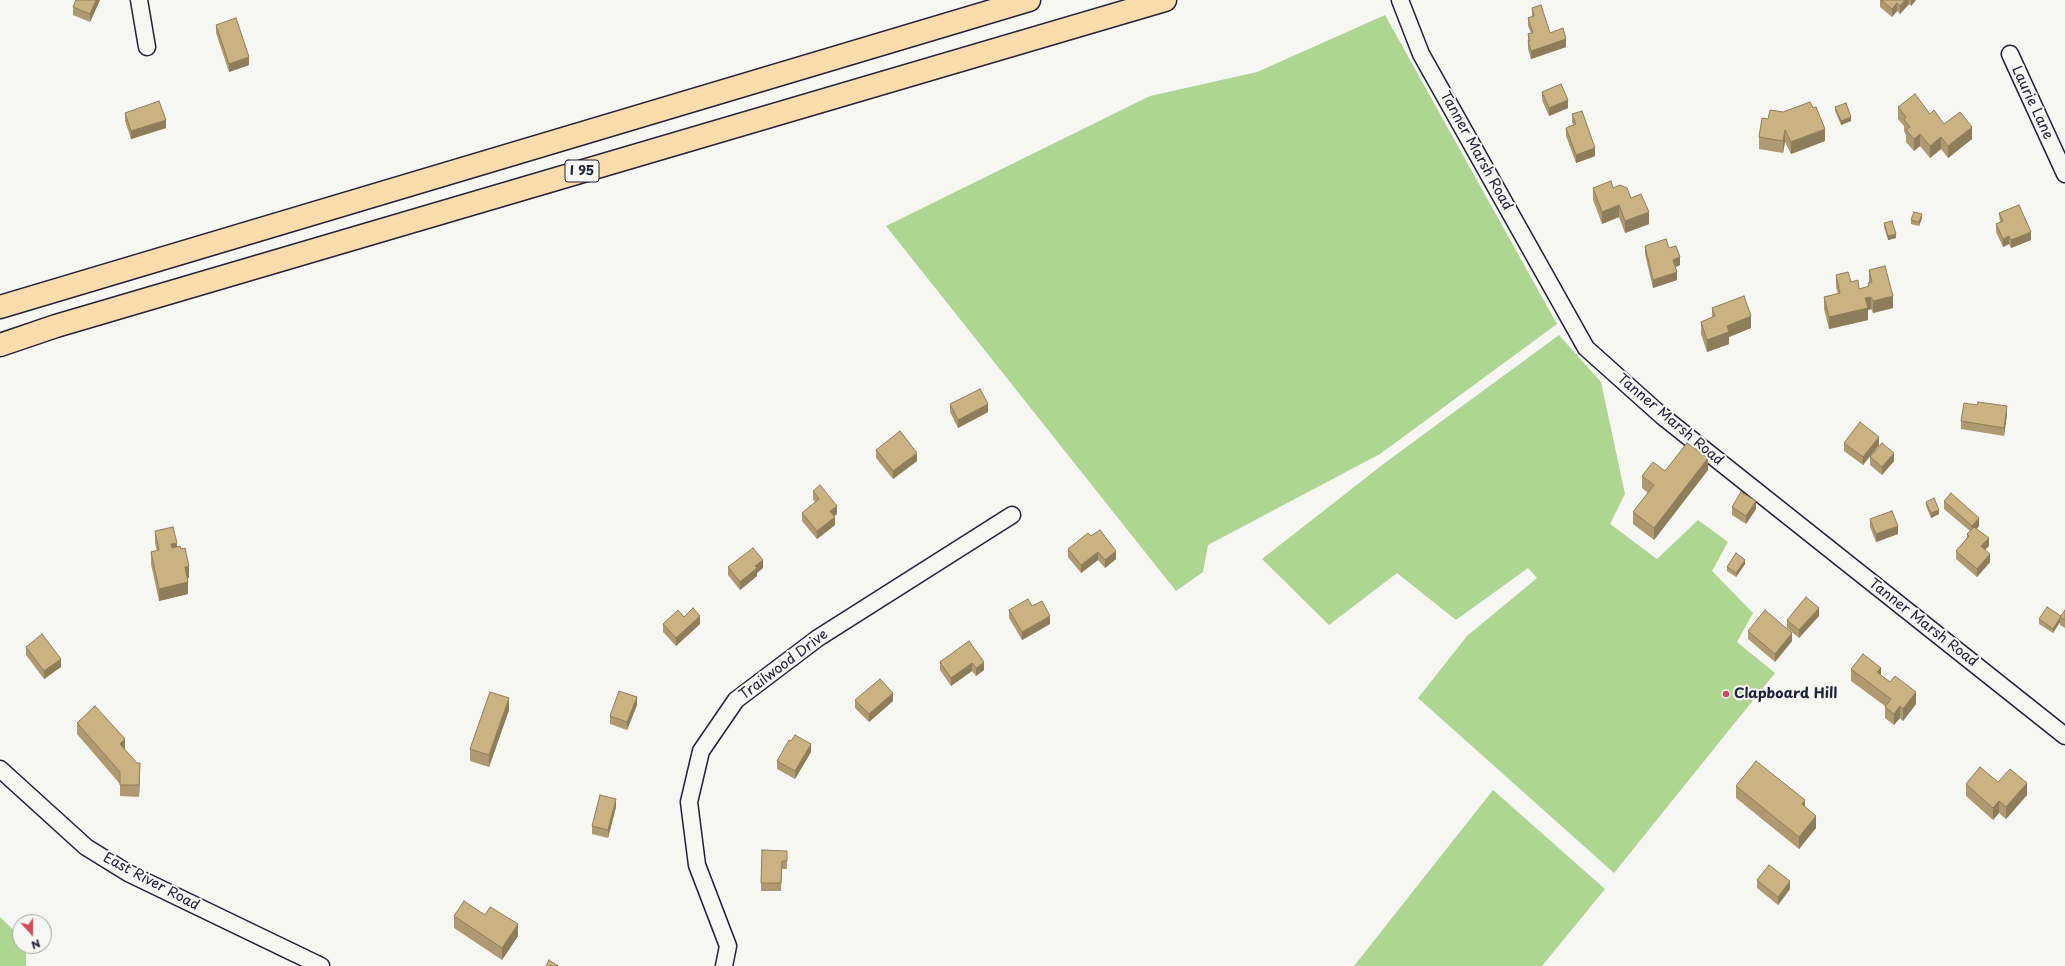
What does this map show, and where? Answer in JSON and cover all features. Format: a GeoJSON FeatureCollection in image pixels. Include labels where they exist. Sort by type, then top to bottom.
{"type":"FeatureCollection","features":[{"type":"Feature","properties":{"kind":"highway"},"geometry":{"type":"LineString","coordinates":[[0,307],[1029,0]]}},
{"type":"Feature","properties":{"kind":"highway","name":"I 95"},"geometry":{"type":"LineString","coordinates":[[0,345],[56,326],[1165,0]]}},
{"type":"Feature","properties":{"kind":"street"},"geometry":{"type":"LineString","coordinates":[[139,0],[147,47]]}},
{"type":"Feature","properties":{"kind":"street","name":"Tanner Marsh Road"},"geometry":{"type":"LineString","coordinates":[[1400,0],[1421,54],[1586,348],[1662,416],[2065,736]]}},
{"type":"Feature","properties":{"kind":"street","name":"Laurie Lane"},"geometry":{"type":"LineString","coordinates":[[2010,54],[2065,174]]}},
{"type":"Feature","properties":{"kind":"street","name":"Trailwood Drive"},"geometry":{"type":"LineString","coordinates":[[724,966],[728,946],[697,865],[688,802],[701,752],[736,700],[818,638],[1012,515]]}},
{"type":"Feature","properties":{"kind":"street","name":"East River Road"},"geometry":{"type":"LineString","coordinates":[[0,769],[86,847],[181,900],[321,966]]}},
{"type":"Feature","properties":{"kind":"green space"},"geometry":{"type":"Polygon","coordinates":[[[1385,15],[1557,324],[1380,454],[1208,545],[1203,572],[1176,591],[886,226],[1150,96],[1257,72],[1385,15]]]}},
{"type":"Feature","properties":{"kind":"green space"},"geometry":{"type":"Polygon","coordinates":[[[1559,335],[1601,382],[1625,494],[1610,524],[1657,559],[1698,520],[1728,542],[1712,571],[1753,613],[1737,642],[1775,673],[1614,873],[1418,698],[1467,636],[1537,578],[1528,568],[1456,620],[1397,573],[1329,625],[1262,559],[1386,462],[1559,335]]]}},
{"type":"Feature","properties":{"kind":"green space"},"geometry":{"type":"Polygon","coordinates":[[[1493,790],[1605,889],[1542,966],[1354,966],[1493,790]]]}},
{"type":"Feature","properties":{"kind":"green space"},"geometry":{"type":"Polygon","coordinates":[[[0,917],[12,928],[12,954],[26,954],[26,966],[0,966],[0,917]]]}},
{"type":"Feature","properties":{"kind":"building"},"geometry":{"type":"Polygon","coordinates":[[[76,0],[96,0],[90,14],[73,7],[76,0]]]}},
{"type":"Feature","properties":{"kind":"building"},"geometry":{"type":"Polygon","coordinates":[[[1881,0],[1905,0],[1900,6],[1897,3],[1892,9],[1881,0]]]}},
{"type":"Feature","properties":{"kind":"building"},"geometry":{"type":"Polygon","coordinates":[[[1541,5],[1550,33],[1563,28],[1566,39],[1531,51],[1528,41],[1530,41],[1528,34],[1533,33],[1528,18],[1534,16],[1532,8],[1541,5]]]}},
{"type":"Feature","properties":{"kind":"building"},"geometry":{"type":"Polygon","coordinates":[[[236,18],[249,57],[229,64],[216,25],[236,18]]]}},
{"type":"Feature","properties":{"kind":"building"},"geometry":{"type":"Polygon","coordinates":[[[1561,84],[1568,100],[1549,108],[1542,92],[1561,84]]]}},
{"type":"Feature","properties":{"kind":"building"},"geometry":{"type":"Polygon","coordinates":[[[1915,94],[1930,114],[1934,110],[1944,124],[1960,112],[1972,127],[1948,146],[1941,137],[1930,146],[1920,134],[1914,139],[1906,130],[1910,127],[1904,120],[1906,117],[1898,107],[1915,94]]]}},
{"type":"Feature","properties":{"kind":"building"},"geometry":{"type":"Polygon","coordinates":[[[159,101],[166,120],[131,131],[125,113],[159,101]]]}},
{"type":"Feature","properties":{"kind":"building"},"geometry":{"type":"Polygon","coordinates":[[[1810,102],[1813,108],[1816,107],[1825,129],[1791,142],[1785,130],[1783,141],[1759,137],[1762,118],[1768,119],[1770,110],[1783,112],[1810,102]]]}},
{"type":"Feature","properties":{"kind":"building"},"geometry":{"type":"Polygon","coordinates":[[[1846,103],[1851,117],[1841,121],[1835,107],[1846,103]]]}},
{"type":"Feature","properties":{"kind":"building"},"geometry":{"type":"Polygon","coordinates":[[[1582,111],[1595,148],[1576,155],[1566,128],[1576,124],[1572,114],[1582,111]]]}},
{"type":"Feature","properties":{"kind":"building"},"geometry":{"type":"Polygon","coordinates":[[[1611,181],[1613,188],[1620,185],[1627,188],[1631,198],[1641,194],[1649,212],[1625,221],[1619,205],[1602,212],[1593,188],[1611,181]]]}},
{"type":"Feature","properties":{"kind":"building"},"geometry":{"type":"Polygon","coordinates":[[[2019,205],[2031,232],[2011,240],[2009,236],[2003,239],[1996,224],[2003,221],[1999,213],[2019,205]]]}},
{"type":"Feature","properties":{"kind":"building"},"geometry":{"type":"Polygon","coordinates":[[[1914,212],[1922,214],[1919,222],[1911,220],[1914,212]]]}},
{"type":"Feature","properties":{"kind":"building"},"geometry":{"type":"Polygon","coordinates":[[[1892,221],[1896,234],[1888,236],[1884,223],[1892,221]]]}},
{"type":"Feature","properties":{"kind":"building"},"geometry":{"type":"Polygon","coordinates":[[[1666,239],[1669,248],[1676,246],[1680,257],[1673,260],[1677,272],[1653,280],[1645,246],[1666,239]]]}},
{"type":"Feature","properties":{"kind":"building"},"geometry":{"type":"Polygon","coordinates":[[[1885,266],[1893,296],[1873,301],[1871,297],[1865,298],[1868,308],[1829,317],[1824,297],[1840,293],[1836,275],[1848,272],[1851,282],[1858,280],[1859,289],[1869,286],[1868,283],[1872,282],[1869,270],[1885,266]]]}},
{"type":"Feature","properties":{"kind":"building"},"geometry":{"type":"Polygon","coordinates":[[[1744,296],[1751,316],[1727,326],[1729,332],[1707,340],[1701,322],[1715,316],[1712,308],[1744,296]]]}},
{"type":"Feature","properties":{"kind":"building"},"geometry":{"type":"Polygon","coordinates":[[[980,389],[988,404],[958,420],[950,404],[980,389]]]}},
{"type":"Feature","properties":{"kind":"building"},"geometry":{"type":"Polygon","coordinates":[[[1978,402],[2007,406],[2004,428],[1961,421],[1964,403],[1977,405],[1978,402]]]}},
{"type":"Feature","properties":{"kind":"building"},"geometry":{"type":"Polygon","coordinates":[[[1860,422],[1879,437],[1863,457],[1844,443],[1860,422]]]}},
{"type":"Feature","properties":{"kind":"building"},"geometry":{"type":"Polygon","coordinates":[[[900,431],[917,453],[893,471],[876,450],[900,431]]]}},
{"type":"Feature","properties":{"kind":"building"},"geometry":{"type":"Polygon","coordinates":[[[1687,443],[1708,458],[1654,528],[1633,512],[1654,485],[1642,476],[1653,462],[1665,471],[1687,443]]]}},
{"type":"Feature","properties":{"kind":"building"},"geometry":{"type":"Polygon","coordinates":[[[1882,443],[1894,453],[1882,467],[1870,457],[1882,443]]]}},
{"type":"Feature","properties":{"kind":"building"},"geometry":{"type":"Polygon","coordinates":[[[820,485],[837,506],[830,511],[835,517],[817,531],[802,513],[819,499],[813,491],[820,485]]]}},
{"type":"Feature","properties":{"kind":"building"},"geometry":{"type":"Polygon","coordinates":[[[1741,492],[1756,501],[1746,516],[1732,507],[1741,492]]]}},
{"type":"Feature","properties":{"kind":"building"},"geometry":{"type":"Polygon","coordinates":[[[1951,493],[1979,518],[1972,526],[1944,501],[1951,493]]]}},
{"type":"Feature","properties":{"kind":"building"},"geometry":{"type":"Polygon","coordinates":[[[1934,498],[1939,510],[1931,513],[1926,502],[1934,498]]]}},
{"type":"Feature","properties":{"kind":"building"},"geometry":{"type":"Polygon","coordinates":[[[1892,511],[1898,526],[1876,534],[1870,519],[1892,511]]]}},
{"type":"Feature","properties":{"kind":"building"},"geometry":{"type":"Polygon","coordinates":[[[173,527],[177,543],[171,544],[172,548],[180,546],[181,549],[185,548],[189,566],[185,567],[188,582],[159,589],[151,552],[159,550],[155,531],[173,527]]]}},
{"type":"Feature","properties":{"kind":"building"},"geometry":{"type":"Polygon","coordinates":[[[1974,527],[1989,538],[1981,546],[1990,554],[1977,569],[1956,551],[1969,536],[1967,534],[1974,527]]]}},
{"type":"Feature","properties":{"kind":"building"},"geometry":{"type":"Polygon","coordinates":[[[1100,530],[1116,551],[1105,560],[1098,552],[1081,565],[1068,549],[1088,533],[1091,536],[1100,530]]]}},
{"type":"Feature","properties":{"kind":"building"},"geometry":{"type":"Polygon","coordinates":[[[753,548],[763,560],[755,566],[757,568],[740,582],[728,567],[753,548]]]}},
{"type":"Feature","properties":{"kind":"building"},"geometry":{"type":"Polygon","coordinates":[[[1736,553],[1745,560],[1736,573],[1727,567],[1736,553]]]}},
{"type":"Feature","properties":{"kind":"building"},"geometry":{"type":"Polygon","coordinates":[[[1806,597],[1819,608],[1799,630],[1787,620],[1806,597]]]}},
{"type":"Feature","properties":{"kind":"building"},"geometry":{"type":"Polygon","coordinates":[[[1028,599],[1032,606],[1042,601],[1050,616],[1022,632],[1009,610],[1028,599]]]}},
{"type":"Feature","properties":{"kind":"building"},"geometry":{"type":"Polygon","coordinates":[[[2047,607],[2061,616],[2053,629],[2039,619],[2047,607]]]}},
{"type":"Feature","properties":{"kind":"building"},"geometry":{"type":"Polygon","coordinates":[[[693,608],[700,616],[676,638],[663,624],[678,610],[684,617],[693,608]]]}},
{"type":"Feature","properties":{"kind":"building"},"geometry":{"type":"Polygon","coordinates":[[[1765,610],[1792,633],[1775,654],[1748,631],[1765,610]]]}},
{"type":"Feature","properties":{"kind":"building"},"geometry":{"type":"Polygon","coordinates":[[[2065,610],[2065,620],[2060,617],[2065,610]]]}},
{"type":"Feature","properties":{"kind":"building"},"geometry":{"type":"Polygon","coordinates":[[[42,634],[61,659],[44,671],[26,647],[42,634]]]}},
{"type":"Feature","properties":{"kind":"building"},"geometry":{"type":"Polygon","coordinates":[[[969,641],[984,662],[976,668],[972,663],[951,678],[940,662],[969,641]]]}},
{"type":"Feature","properties":{"kind":"building"},"geometry":{"type":"Polygon","coordinates":[[[1863,654],[1881,668],[1877,672],[1890,682],[1895,676],[1916,692],[1903,709],[1900,706],[1894,714],[1885,707],[1891,699],[1851,669],[1863,654]]]}},
{"type":"Feature","properties":{"kind":"building"},"geometry":{"type":"Polygon","coordinates":[[[880,679],[893,693],[869,714],[855,700],[880,679]]]}},
{"type":"Feature","properties":{"kind":"building"},"geometry":{"type":"Polygon","coordinates":[[[619,691],[637,697],[627,722],[610,716],[619,691]]]}},
{"type":"Feature","properties":{"kind":"building"},"geometry":{"type":"Polygon","coordinates":[[[490,692],[509,698],[489,755],[470,749],[490,692]]]}},
{"type":"Feature","properties":{"kind":"building"},"geometry":{"type":"Polygon","coordinates":[[[95,706],[125,739],[120,744],[137,763],[140,763],[139,785],[120,785],[120,772],[77,723],[95,706]]]}},
{"type":"Feature","properties":{"kind":"building"},"geometry":{"type":"Polygon","coordinates":[[[795,735],[811,744],[795,771],[777,761],[789,740],[791,741],[795,735]]]}},
{"type":"Feature","properties":{"kind":"building"},"geometry":{"type":"Polygon","coordinates":[[[1756,761],[1805,800],[1802,804],[1816,816],[1799,837],[1736,786],[1756,761]]]}},
{"type":"Feature","properties":{"kind":"building"},"geometry":{"type":"Polygon","coordinates":[[[1980,767],[1998,782],[2010,769],[2027,783],[2006,807],[1999,801],[1993,808],[1966,784],[1980,767]]]}},
{"type":"Feature","properties":{"kind":"building"},"geometry":{"type":"Polygon","coordinates":[[[600,795],[616,799],[608,830],[592,826],[600,795]]]}},
{"type":"Feature","properties":{"kind":"building"},"geometry":{"type":"Polygon","coordinates":[[[762,850],[787,851],[787,861],[782,861],[781,883],[761,883],[762,850]]]}},
{"type":"Feature","properties":{"kind":"building"},"geometry":{"type":"Polygon","coordinates":[[[1769,865],[1790,881],[1778,897],[1757,880],[1769,865]]]}},
{"type":"Feature","properties":{"kind":"building"},"geometry":{"type":"Polygon","coordinates":[[[464,901],[485,915],[490,907],[518,924],[502,948],[454,916],[464,901]]]}},
{"type":"Feature","properties":{"kind":"building"},"geometry":{"type":"Polygon","coordinates":[[[549,960],[558,966],[546,966],[549,960]]]}},
{"type":"Feature","properties":{"kind":"place","name":"Clapboard Hill"},"geometry":{"type":"Point","coordinates":[1726,694]}}]}
